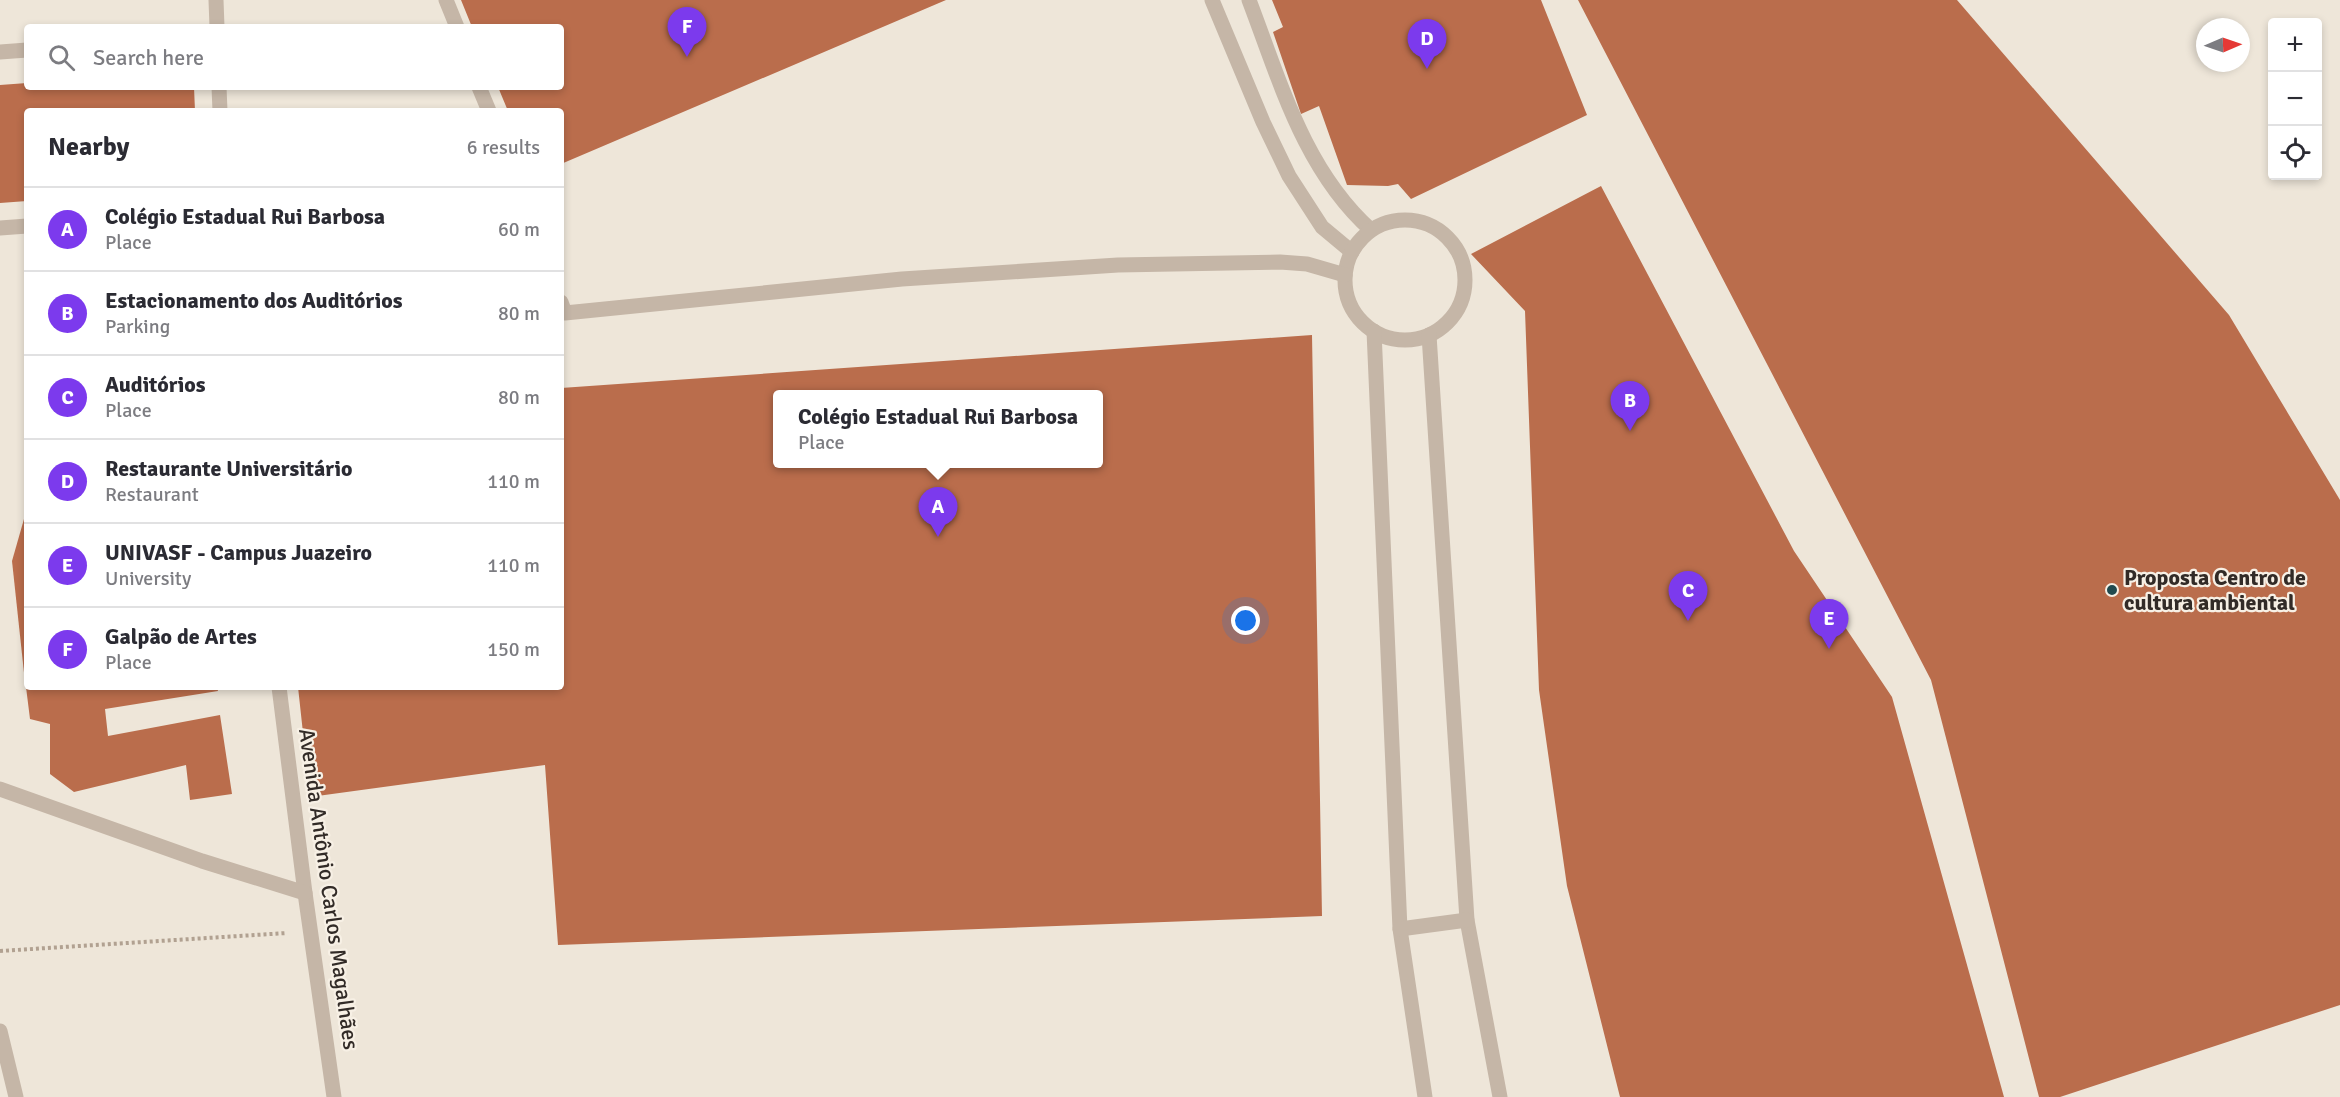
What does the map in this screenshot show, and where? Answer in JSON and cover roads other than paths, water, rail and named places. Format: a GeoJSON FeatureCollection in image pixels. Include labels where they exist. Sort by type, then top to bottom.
{"type":"FeatureCollection","features":[{"type":"Feature","properties":{"kind":"street"},"geometry":{"type":"LineString","coordinates":[[216,0],[217,24]]}},
{"type":"Feature","properties":{"kind":"street"},"geometry":{"type":"LineString","coordinates":[[446,0],[456,24]]}},
{"type":"Feature","properties":{"kind":"street"},"geometry":{"type":"LineString","coordinates":[[1212,0],[1263,122],[1289,176],[1322,227],[1353,252]]}},
{"type":"Feature","properties":{"kind":"street"},"geometry":{"type":"LineString","coordinates":[[1249,0],[1304,140],[1326,180],[1352,213],[1371,230]]}},
{"type":"Feature","properties":{"kind":"street"},"geometry":{"type":"LineString","coordinates":[[0,52],[24,51]]}},
{"type":"Feature","properties":{"kind":"street"},"geometry":{"type":"LineString","coordinates":[[219,90],[220,108]]}},
{"type":"Feature","properties":{"kind":"street"},"geometry":{"type":"LineString","coordinates":[[480,90],[488,108]]}},
{"type":"Feature","properties":{"kind":"street"},"geometry":{"type":"LineString","coordinates":[[1410,219],[1430,225],[1447,236],[1459,253],[1465,273],[1464,292],[1457,310],[1445,325],[1429,335],[1411,340],[1391,338],[1374,331],[1359,318],[1350,303],[1345,275],[1347,263],[1356,244],[1371,230],[1389,221],[1410,219]]}},
{"type":"Feature","properties":{"kind":"street"},"geometry":{"type":"LineString","coordinates":[[0,228],[24,226]]}},
{"type":"Feature","properties":{"kind":"street"},"geometry":{"type":"LineString","coordinates":[[564,310],[565,313],[902,279],[1118,265],[1211,262],[1307,264],[1345,275]]}},
{"type":"Feature","properties":{"kind":"street"},"geometry":{"type":"LineString","coordinates":[[1374,331],[1400,929],[1425,1097]]}},
{"type":"Feature","properties":{"kind":"street"},"geometry":{"type":"LineString","coordinates":[[1429,335],[1467,920],[1500,1097]]}},
{"type":"Feature","properties":{"kind":"street","name":"Avenida Antônio Carlos Magalhães"},"geometry":{"type":"LineString","coordinates":[[279,690],[310,932],[334,1097]]}},
{"type":"Feature","properties":{"kind":"street"},"geometry":{"type":"LineString","coordinates":[[0,789],[202,861],[305,893]]}},
{"type":"Feature","properties":{"kind":"street"},"geometry":{"type":"LineString","coordinates":[[1400,929],[1467,920]]}},
{"type":"Feature","properties":{"kind":"street"},"geometry":{"type":"LineString","coordinates":[[0,1031],[16,1097]]}},
{"type":"Feature","properties":{"kind":"place","name":"Galpão de Artes"},"geometry":{"type":"Point","coordinates":[687,57]}},
{"type":"Feature","properties":{"kind":"place","name":"Restaurante Universitário"},"geometry":{"type":"Point","coordinates":[1427,69]}},
{"type":"Feature","properties":{"kind":"place","name":"Estacionamento dos Auditórios"},"geometry":{"type":"Point","coordinates":[1630,431]}},
{"type":"Feature","properties":{"kind":"place","name":"Colégio Estadual Rui Barbosa"},"geometry":{"type":"Point","coordinates":[938,537]}},
{"type":"Feature","properties":{"kind":"place","name":"Proposta Centro de cultura ambiental"},"geometry":{"type":"Point","coordinates":[2112,590]}},
{"type":"Feature","properties":{"kind":"place","name":"Auditórios"},"geometry":{"type":"Point","coordinates":[1688,621]}},
{"type":"Feature","properties":{"kind":"place","name":"UNIVASF - Campus Juazeiro"},"geometry":{"type":"Point","coordinates":[1829,649]}}]}
